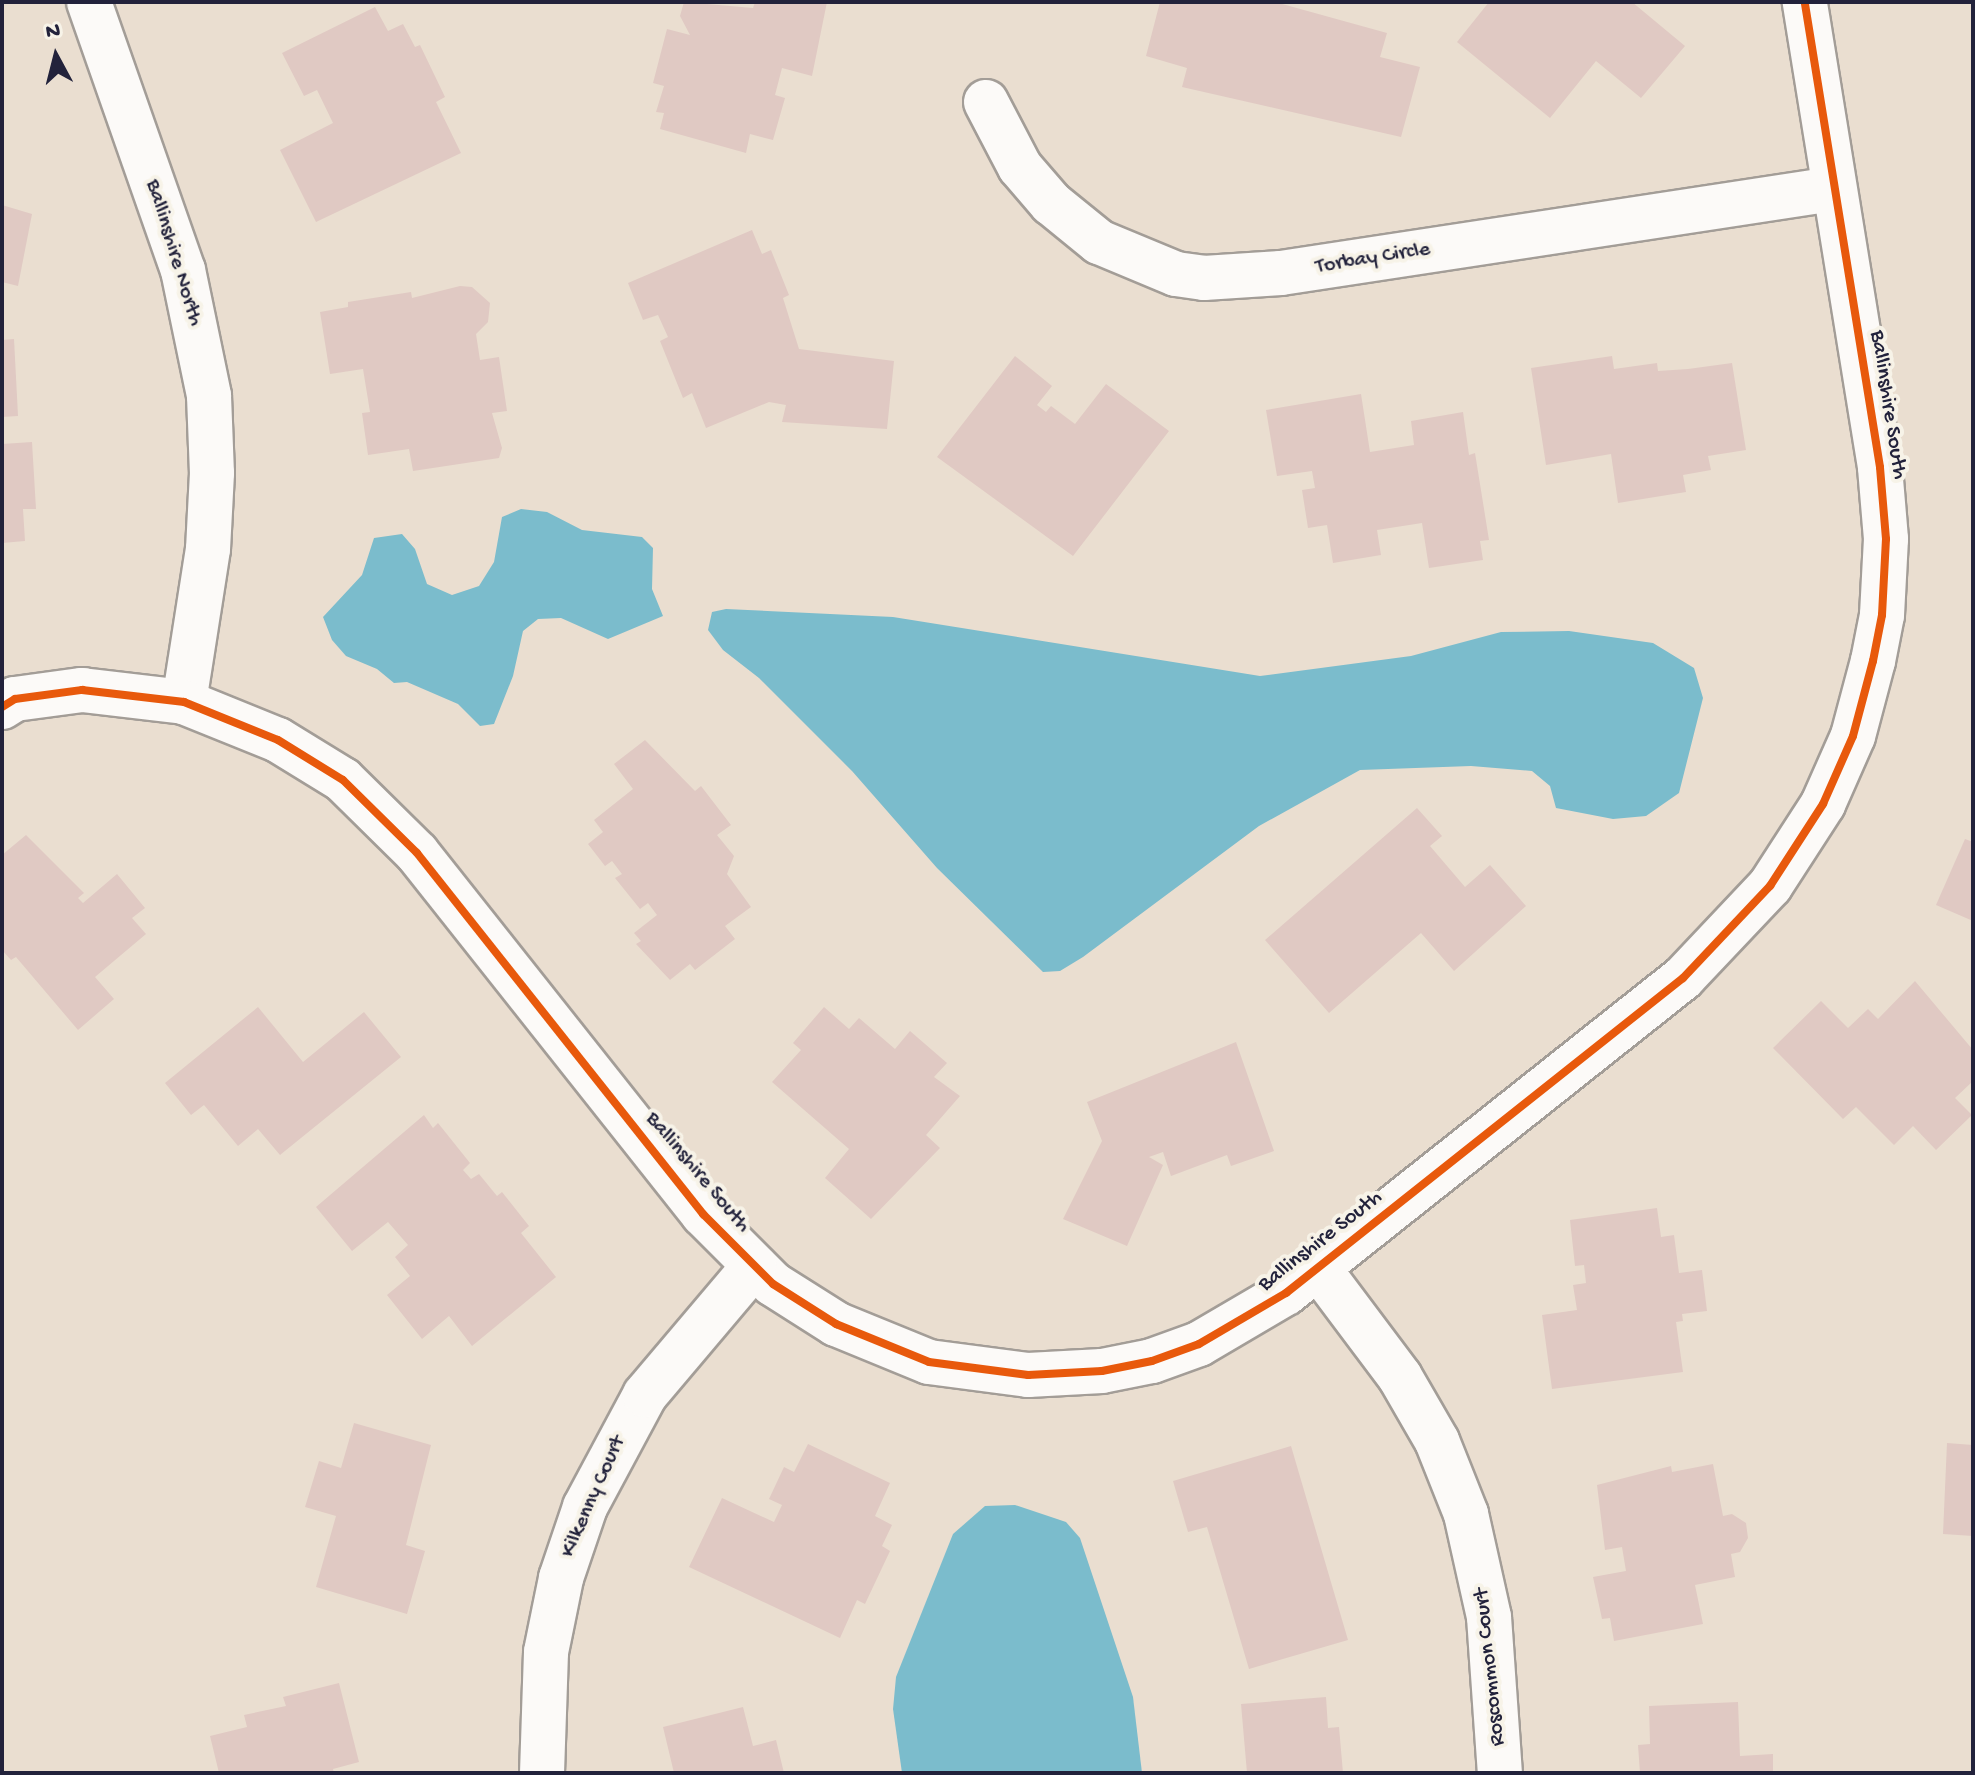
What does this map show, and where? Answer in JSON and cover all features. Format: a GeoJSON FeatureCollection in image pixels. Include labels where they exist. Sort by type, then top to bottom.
{"type":"FeatureCollection","features":[{"type":"Feature","properties":{"kind":"street","name":"Ballinshire North"},"geometry":{"type":"LineString","coordinates":[[89,2],[183,270],[209,396],[209,537],[184,702]]}},
{"type":"Feature","properties":{"kind":"street"},"geometry":{"type":"LineString","coordinates":[[1805,2],[1833,189]]}},
{"type":"Feature","properties":{"kind":"street","name":"Torbay Circle"},"geometry":{"type":"LineString","coordinates":[[986,102],[1020,167],[1051,203],[1099,242],[1176,274],[1204,278],[1281,273],[1833,189]]}},
{"type":"Feature","properties":{"kind":"street","name":"Ballinshire South"},"geometry":{"type":"LineString","coordinates":[[6,702],[82,690],[184,702],[278,740],[364,798],[417,853],[703,1214],[754,1266],[836,1324],[882,1344],[954,1367],[1028,1375],[1078,1374],[1152,1361],[1244,1322],[1319,1269],[1683,978],[1770,886],[1823,804],[1853,736],[1873,661],[1882,615],[1886,539],[1880,467],[1833,189]]}},
{"type":"Feature","properties":{"kind":"street","name":"Kilkenny Court"},"geometry":{"type":"LineString","coordinates":[[542,1773],[546,1652],[561,1578],[585,1507],[645,1395],[754,1266]]}},
{"type":"Feature","properties":{"kind":"street","name":"Roscommon Court"},"geometry":{"type":"LineString","coordinates":[[1319,1269],[1400,1377],[1437,1441],[1466,1514],[1489,1617],[1500,1773]]}},
{"type":"Feature","properties":{"kind":"water"},"geometry":{"type":"Polygon","coordinates":[[[521,509],[547,512],[582,530],[642,537],[653,548],[652,589],[663,616],[608,639],[561,618],[538,619],[523,631],[513,676],[494,724],[480,726],[458,704],[407,682],[394,683],[377,669],[346,656],[332,640],[323,617],[362,575],[374,538],[402,534],[415,549],[427,584],[452,595],[479,586],[494,562],[502,517],[521,509]]]}},
{"type":"Feature","properties":{"kind":"water"},"geometry":{"type":"Polygon","coordinates":[[[726,609],[893,617],[1260,676],[1411,656],[1501,632],[1569,631],[1653,643],[1694,668],[1703,698],[1679,793],[1646,816],[1613,819],[1556,808],[1550,786],[1532,771],[1471,766],[1360,770],[1259,826],[1083,957],[1060,971],[1043,972],[937,868],[852,771],[759,678],[723,650],[708,630],[712,612],[726,609]]]}},
{"type":"Feature","properties":{"kind":"water"},"geometry":{"type":"Polygon","coordinates":[[[1015,1505],[1066,1522],[1080,1538],[1133,1697],[1142,1773],[902,1773],[893,1709],[896,1677],[953,1534],[985,1506],[1015,1505]]]}},
{"type":"Feature","properties":{"kind":"building"},"geometry":{"type":"Polygon","coordinates":[[[684,2],[753,8],[755,2],[827,2],[812,76],[782,68],[775,95],[785,98],[773,140],[750,134],[746,153],[660,129],[664,113],[656,112],[664,86],[653,83],[667,29],[690,35],[680,16],[684,2]]]}},
{"type":"Feature","properties":{"kind":"building"},"geometry":{"type":"Polygon","coordinates":[[[1160,2],[1275,2],[1387,33],[1380,57],[1420,67],[1401,137],[1182,87],[1187,68],[1146,56],[1160,2]]]}},
{"type":"Feature","properties":{"kind":"building"},"geometry":{"type":"Polygon","coordinates":[[[1489,2],[1632,2],[1685,46],[1641,98],[1596,61],[1550,118],[1457,42],[1489,2]]]}},
{"type":"Feature","properties":{"kind":"building"},"geometry":{"type":"Polygon","coordinates":[[[375,7],[388,31],[403,24],[415,47],[420,45],[445,97],[436,102],[461,153],[316,222],[280,150],[333,123],[317,90],[304,96],[282,53],[375,7]]]}},
{"type":"Feature","properties":{"kind":"building"},"geometry":{"type":"Polygon","coordinates":[[[2,205],[32,214],[18,286],[2,282],[2,205]]]}},
{"type":"Feature","properties":{"kind":"building"},"geometry":{"type":"Polygon","coordinates":[[[752,230],[762,254],[771,250],[789,295],[783,298],[799,349],[894,361],[887,429],[782,422],[786,405],[769,402],[706,428],[692,393],[683,398],[660,341],[668,337],[658,315],[643,320],[628,283],[752,230]]]}},
{"type":"Feature","properties":{"kind":"building"},"geometry":{"type":"Polygon","coordinates":[[[460,286],[472,287],[490,303],[488,322],[476,334],[480,360],[499,357],[507,411],[492,413],[502,448],[499,458],[413,471],[409,449],[368,455],[362,413],[370,412],[363,369],[330,374],[320,312],[348,307],[348,302],[411,292],[412,298],[460,286]]]}},
{"type":"Feature","properties":{"kind":"building"},"geometry":{"type":"Polygon","coordinates":[[[14,339],[18,416],[2,417],[2,340],[14,339]]]}},
{"type":"Feature","properties":{"kind":"building"},"geometry":{"type":"Polygon","coordinates":[[[1015,356],[1052,386],[1037,405],[1046,412],[1051,406],[1075,424],[1106,384],[1169,431],[1073,556],[937,457],[1015,356]]]}},
{"type":"Feature","properties":{"kind":"building"},"geometry":{"type":"Polygon","coordinates":[[[1612,356],[1614,369],[1657,363],[1658,371],[1732,363],[1746,450],[1708,456],[1711,470],[1683,475],[1686,492],[1618,503],[1611,454],[1546,465],[1531,368],[1612,356]]]}},
{"type":"Feature","properties":{"kind":"building"},"geometry":{"type":"Polygon","coordinates":[[[1361,394],[1370,452],[1414,445],[1411,421],[1463,412],[1469,455],[1475,453],[1489,540],[1480,541],[1483,560],[1429,568],[1422,523],[1377,530],[1381,555],[1333,563],[1327,525],[1308,528],[1302,490],[1315,488],[1312,471],[1277,476],[1266,410],[1361,394]]]}},
{"type":"Feature","properties":{"kind":"building"},"geometry":{"type":"Polygon","coordinates":[[[32,442],[36,509],[23,509],[25,541],[2,543],[2,444],[32,442]]]}},
{"type":"Feature","properties":{"kind":"building"},"geometry":{"type":"Polygon","coordinates":[[[645,740],[695,791],[701,786],[731,825],[717,835],[734,856],[727,874],[751,907],[725,926],[735,939],[695,970],[690,964],[670,980],[636,944],[641,941],[634,933],[657,915],[648,903],[640,909],[615,878],[622,874],[612,861],[605,866],[588,844],[603,832],[594,820],[633,789],[614,764],[645,740]]]}},
{"type":"Feature","properties":{"kind":"building"},"geometry":{"type":"Polygon","coordinates":[[[1417,808],[1442,836],[1430,846],[1465,887],[1490,865],[1526,906],[1454,971],[1421,933],[1329,1013],[1265,940],[1417,808]]]}},
{"type":"Feature","properties":{"kind":"building"},"geometry":{"type":"Polygon","coordinates":[[[26,835],[84,893],[78,898],[83,903],[117,874],[145,908],[132,918],[146,934],[95,977],[114,999],[78,1030],[16,957],[11,960],[2,950],[2,855],[26,835]]]}},
{"type":"Feature","properties":{"kind":"building"},"geometry":{"type":"Polygon","coordinates":[[[1965,839],[1973,842],[1973,921],[1936,905],[1965,839]]]}},
{"type":"Feature","properties":{"kind":"building"},"geometry":{"type":"Polygon","coordinates":[[[1915,981],[1973,1050],[1973,1081],[1955,1098],[1972,1115],[1936,1150],[1913,1126],[1894,1145],[1856,1107],[1843,1119],[1773,1048],[1821,1001],[1848,1028],[1868,1009],[1878,1019],[1915,981]]]}},
{"type":"Feature","properties":{"kind":"building"},"geometry":{"type":"Polygon","coordinates":[[[258,1007],[303,1062],[364,1012],[401,1057],[280,1155],[258,1129],[238,1146],[204,1105],[191,1115],[165,1083],[258,1007]]]}},
{"type":"Feature","properties":{"kind":"building"},"geometry":{"type":"Polygon","coordinates":[[[824,1007],[849,1029],[859,1018],[895,1049],[910,1031],[947,1063],[934,1077],[960,1096],[926,1135],[940,1148],[871,1219],[825,1178],[849,1149],[772,1082],[801,1050],[793,1043],[824,1007]]]}},
{"type":"Feature","properties":{"kind":"building"},"geometry":{"type":"Polygon","coordinates":[[[1236,1042],[1274,1151],[1231,1166],[1227,1155],[1171,1176],[1163,1152],[1149,1157],[1163,1165],[1127,1246],[1063,1219],[1102,1141],[1087,1102],[1236,1042]]]}},
{"type":"Feature","properties":{"kind":"building"},"geometry":{"type":"Polygon","coordinates":[[[424,1115],[433,1128],[438,1123],[470,1163],[463,1170],[471,1179],[479,1174],[497,1196],[502,1192],[529,1226],[521,1233],[556,1277],[472,1346],[449,1316],[422,1339],[387,1295],[410,1276],[395,1257],[408,1245],[388,1222],[352,1251],[316,1207],[424,1115]]]}},
{"type":"Feature","properties":{"kind":"building"},"geometry":{"type":"Polygon","coordinates":[[[1657,1208],[1661,1237],[1674,1235],[1679,1273],[1702,1270],[1707,1311],[1682,1314],[1683,1321],[1676,1322],[1683,1372],[1552,1389],[1542,1315],[1577,1310],[1573,1285],[1586,1283],[1584,1265],[1575,1266],[1570,1220],[1657,1208]]]}},
{"type":"Feature","properties":{"kind":"building"},"geometry":{"type":"Polygon","coordinates":[[[354,1423],[431,1445],[406,1545],[425,1551],[407,1614],[316,1587],[336,1516],[305,1507],[319,1461],[341,1468],[354,1423]]]}},
{"type":"Feature","properties":{"kind":"building"},"geometry":{"type":"Polygon","coordinates":[[[1947,1443],[1973,1445],[1973,1536],[1943,1534],[1947,1443]]]}},
{"type":"Feature","properties":{"kind":"building"},"geometry":{"type":"Polygon","coordinates":[[[808,1444],[890,1483],[875,1516],[892,1525],[882,1546],[890,1551],[865,1604],[857,1600],[840,1638],[689,1567],[722,1498],[774,1522],[782,1505],[769,1499],[784,1467],[794,1472],[808,1444]]]}},
{"type":"Feature","properties":{"kind":"building"},"geometry":{"type":"Polygon","coordinates":[[[1291,1446],[1348,1640],[1249,1669],[1207,1527],[1188,1532],[1173,1481],[1291,1446]]]}},
{"type":"Feature","properties":{"kind":"building"},"geometry":{"type":"Polygon","coordinates":[[[1713,1464],[1723,1516],[1732,1514],[1746,1523],[1748,1538],[1740,1552],[1731,1554],[1735,1577],[1695,1585],[1703,1624],[1614,1641],[1610,1618],[1602,1619],[1593,1577],[1626,1571],[1622,1547],[1605,1550],[1597,1485],[1671,1466],[1672,1472],[1713,1464]]]}},
{"type":"Feature","properties":{"kind":"building"},"geometry":{"type":"Polygon","coordinates":[[[339,1683],[359,1762],[333,1769],[334,1773],[219,1773],[210,1736],[247,1727],[244,1715],[286,1706],[283,1697],[339,1683]]]}},
{"type":"Feature","properties":{"kind":"building"},"geometry":{"type":"Polygon","coordinates":[[[1326,1697],[1328,1728],[1339,1727],[1343,1773],[1247,1773],[1241,1704],[1326,1697]]]}},
{"type":"Feature","properties":{"kind":"building"},"geometry":{"type":"Polygon","coordinates":[[[1738,1702],[1740,1756],[1773,1754],[1773,1773],[1640,1773],[1638,1745],[1650,1744],[1649,1706],[1738,1702]]]}},
{"type":"Feature","properties":{"kind":"building"},"geometry":{"type":"Polygon","coordinates":[[[743,1707],[753,1746],[776,1740],[784,1773],[674,1773],[663,1727],[743,1707]]]}},
{"type":"Feature","properties":{"kind":"cycle path"},"geometry":{"type":"LineString","coordinates":[[2,707],[15,699],[82,690],[184,702],[278,740],[343,780],[417,853],[703,1214],[773,1284],[836,1324],[929,1362],[1028,1375],[1102,1371],[1152,1361],[1199,1344],[1286,1293],[1683,978],[1770,886],[1823,804],[1853,736],[1873,661],[1882,615],[1886,539],[1880,467],[1805,2]]}}]}
